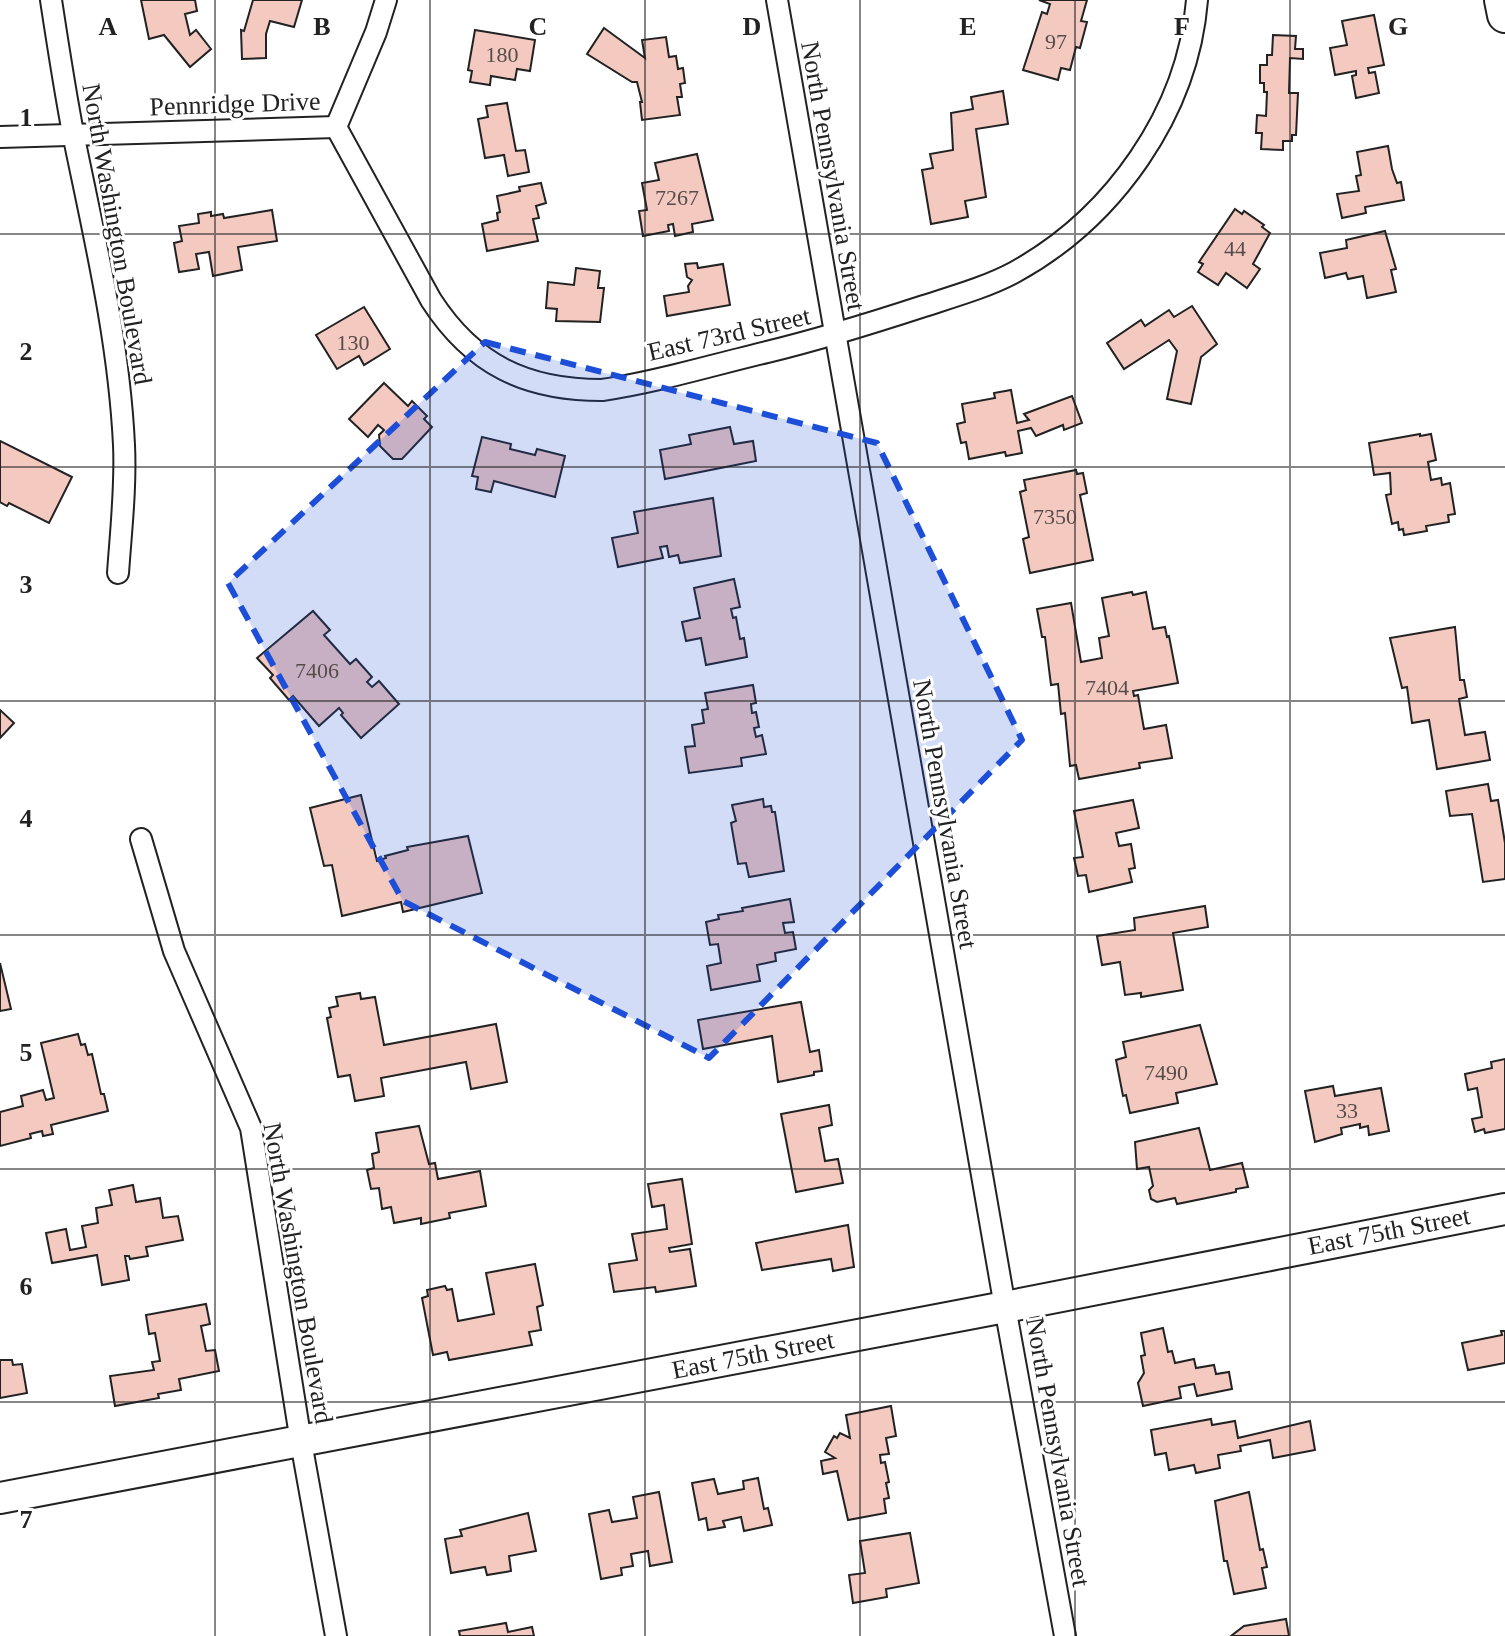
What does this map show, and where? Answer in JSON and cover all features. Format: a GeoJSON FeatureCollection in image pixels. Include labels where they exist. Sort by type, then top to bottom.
{"type":"FeatureCollection","features":[{"type":"Feature","properties":{"kind":"main road"},"geometry":{"type":"LineString","coordinates":[[1502,0],[1505,15]]}},
{"type":"Feature","properties":{"kind":"street","name":"North Washington Boulevard"},"geometry":{"type":"LineString","coordinates":[[51,0],[74,135],[105,281],[118,378],[124,446],[118,573]]}},
{"type":"Feature","properties":{"kind":"street","name":"Pennridge Drive"},"geometry":{"type":"LineString","coordinates":[[0,137],[336,127],[376,32],[386,0]]}},
{"type":"Feature","properties":{"kind":"street","name":"North Pennsylvania Street"},"geometry":{"type":"LineString","coordinates":[[777,0],[1065,1636]]}},
{"type":"Feature","properties":{"kind":"street","name":"East 73rd Street"},"geometry":{"type":"LineString","coordinates":[[336,127],[439,313],[486,358],[522,379],[562,390],[602,390],[834,336],[967,292],[1014,272],[1064,239],[1098,209],[1140,157],[1168,107],[1185,60],[1197,0]]}},
{"type":"Feature","properties":{"kind":"street","name":"North Washington Boulevard"},"geometry":{"type":"LineString","coordinates":[[141,839],[174,951],[251,1128],[301,1442],[336,1636]]}},
{"type":"Feature","properties":{"kind":"street","name":"East 75th Street"},"geometry":{"type":"LineString","coordinates":[[0,1498],[1505,1209]]}},
{"type":"Feature","properties":{"kind":"highlighted area"},"geometry":{"type":"Polygon","coordinates":[[[485,342],[877,443],[1022,740],[709,1058],[403,901],[228,583],[485,342]]]}},
{"type":"Feature","properties":{"kind":"building"},"geometry":{"type":"Polygon","coordinates":[[[141,0],[195,0],[197,11],[185,14],[190,35],[196,30],[211,49],[190,67],[164,35],[149,39],[141,0]]]}},
{"type":"Feature","properties":{"kind":"building"},"geometry":{"type":"Polygon","coordinates":[[[253,0],[302,0],[294,27],[270,21],[266,34],[266,58],[242,59],[241,30],[244,31],[253,0]]]}},
{"type":"Feature","properties":{"kind":"building"},"geometry":{"type":"Polygon","coordinates":[[[1039,0],[1087,0],[1081,21],[1087,22],[1080,48],[1076,47],[1070,70],[1061,68],[1058,80],[1023,70],[1042,12],[1047,14],[1050,4],[1039,0]]]}},
{"type":"Feature","properties":{"kind":"building"},"geometry":{"type":"Polygon","coordinates":[[[1374,15],[1384,65],[1368,68],[1369,73],[1375,72],[1379,93],[1356,98],[1352,76],[1356,75],[1356,71],[1335,75],[1330,48],[1347,45],[1342,21],[1374,15]]]}},
{"type":"Feature","properties":{"kind":"building"},"geometry":{"type":"Polygon","coordinates":[[[604,28],[645,58],[642,40],[666,37],[669,57],[676,56],[678,69],[683,68],[685,83],[680,84],[682,97],[677,97],[680,115],[642,120],[637,82],[632,82],[587,54],[604,28]]]}},
{"type":"Feature","properties":{"kind":"building"},"geometry":{"type":"Polygon","coordinates":[[[475,30],[535,40],[530,71],[517,69],[515,80],[491,76],[490,85],[470,82],[472,71],[468,70],[475,30]]]}},
{"type":"Feature","properties":{"kind":"building"},"geometry":{"type":"Polygon","coordinates":[[[1273,35],[1296,36],[1295,49],[1303,49],[1303,59],[1290,58],[1289,93],[1298,93],[1296,135],[1292,135],[1292,141],[1283,141],[1283,150],[1261,149],[1262,133],[1256,133],[1257,115],[1266,116],[1267,92],[1264,92],[1264,83],[1260,83],[1260,65],[1267,65],[1267,55],[1272,55],[1273,35]]]}},
{"type":"Feature","properties":{"kind":"building"},"geometry":{"type":"Polygon","coordinates":[[[1003,91],[1008,124],[976,129],[986,197],[965,201],[968,217],[931,224],[922,170],[933,168],[930,154],[953,150],[951,113],[973,109],[971,97],[1003,91]]]}},
{"type":"Feature","properties":{"kind":"building"},"geometry":{"type":"Polygon","coordinates":[[[507,103],[516,151],[525,150],[529,172],[508,176],[504,155],[485,158],[478,119],[488,117],[486,106],[507,103]]]}},
{"type":"Feature","properties":{"kind":"building"},"geometry":{"type":"Polygon","coordinates":[[[1388,146],[1392,169],[1397,183],[1401,182],[1404,200],[1365,207],[1366,213],[1342,218],[1337,194],[1359,191],[1356,176],[1361,175],[1357,152],[1388,146]]]}},
{"type":"Feature","properties":{"kind":"building"},"geometry":{"type":"Polygon","coordinates":[[[697,154],[713,220],[692,224],[693,232],[675,236],[673,224],[668,225],[669,231],[643,236],[639,211],[647,210],[642,183],[659,180],[655,163],[697,154]]]}},
{"type":"Feature","properties":{"kind":"building"},"geometry":{"type":"Polygon","coordinates":[[[541,183],[546,203],[536,206],[539,218],[533,219],[538,241],[487,251],[482,224],[498,220],[497,196],[541,183]]]}},
{"type":"Feature","properties":{"kind":"building"},"geometry":{"type":"Polygon","coordinates":[[[1235,209],[1242,214],[1244,211],[1270,233],[1253,264],[1260,269],[1247,288],[1226,273],[1218,285],[1198,272],[1203,264],[1199,262],[1235,209]]]}},
{"type":"Feature","properties":{"kind":"building"},"geometry":{"type":"Polygon","coordinates":[[[272,210],[277,241],[238,247],[242,270],[213,276],[209,252],[196,254],[199,269],[179,272],[174,243],[182,241],[179,226],[199,223],[198,214],[211,212],[211,216],[223,214],[224,218],[272,210]]]}},
{"type":"Feature","properties":{"kind":"building"},"geometry":{"type":"Polygon","coordinates":[[[1385,231],[1396,269],[1391,270],[1396,292],[1367,298],[1363,276],[1348,279],[1346,273],[1325,278],[1320,253],[1347,248],[1346,240],[1385,231]]]}},
{"type":"Feature","properties":{"kind":"building"},"geometry":{"type":"Polygon","coordinates":[[[697,263],[698,268],[723,264],[730,305],[667,316],[664,296],[689,292],[688,286],[692,280],[687,277],[685,264],[697,263]]]}},
{"type":"Feature","properties":{"kind":"building"},"geometry":{"type":"Polygon","coordinates":[[[576,268],[600,271],[598,288],[604,288],[600,322],[556,321],[557,309],[546,308],[548,282],[574,285],[576,268]]]}},
{"type":"Feature","properties":{"kind":"building"},"geometry":{"type":"Polygon","coordinates":[[[1192,306],[1217,344],[1201,357],[1191,404],[1167,399],[1177,351],[1169,340],[1124,369],[1107,343],[1141,320],[1145,326],[1169,310],[1174,317],[1192,306]]]}},
{"type":"Feature","properties":{"kind":"building"},"geometry":{"type":"Polygon","coordinates":[[[364,307],[390,349],[364,365],[359,356],[337,369],[316,335],[364,307]]]}},
{"type":"Feature","properties":{"kind":"building"},"geometry":{"type":"Polygon","coordinates":[[[384,383],[408,406],[412,401],[427,416],[424,419],[432,427],[402,459],[393,459],[380,446],[379,435],[384,430],[378,425],[368,437],[349,419],[384,383]]]}},
{"type":"Feature","properties":{"kind":"building"},"geometry":{"type":"Polygon","coordinates":[[[1011,390],[1017,423],[1029,420],[1024,414],[1072,396],[1082,423],[1064,430],[1063,425],[1036,436],[1031,428],[1018,431],[1022,453],[1006,456],[1005,452],[969,459],[966,442],[961,443],[957,424],[965,422],[962,404],[995,398],[994,393],[1011,390]]]}},
{"type":"Feature","properties":{"kind":"building"},"geometry":{"type":"Polygon","coordinates":[[[730,427],[734,444],[753,441],[756,461],[665,479],[660,450],[691,444],[689,435],[730,427]]]}},
{"type":"Feature","properties":{"kind":"building"},"geometry":{"type":"Polygon","coordinates":[[[1431,434],[1436,460],[1428,462],[1431,480],[1441,478],[1442,485],[1450,483],[1455,514],[1448,515],[1449,522],[1426,526],[1427,531],[1404,535],[1403,529],[1399,530],[1398,522],[1392,524],[1386,495],[1391,494],[1390,473],[1374,475],[1369,443],[1431,434]]]}},
{"type":"Feature","properties":{"kind":"building"},"geometry":{"type":"Polygon","coordinates":[[[482,437],[511,444],[510,449],[535,455],[537,449],[565,456],[555,497],[494,481],[491,492],[476,489],[478,477],[472,476],[482,437]]]}},
{"type":"Feature","properties":{"kind":"building"},"geometry":{"type":"Polygon","coordinates":[[[0,441],[72,477],[49,523],[9,503],[7,506],[0,502],[0,441]]]}},
{"type":"Feature","properties":{"kind":"building"},"geometry":{"type":"Polygon","coordinates":[[[1076,470],[1077,474],[1083,473],[1087,493],[1080,495],[1093,560],[1030,573],[1023,539],[1029,537],[1020,492],[1026,490],[1024,480],[1076,470]]]}},
{"type":"Feature","properties":{"kind":"building"},"geometry":{"type":"Polygon","coordinates":[[[713,498],[721,556],[680,563],[678,555],[669,557],[667,546],[660,547],[663,558],[618,567],[612,538],[638,533],[634,512],[713,498]]]}},
{"type":"Feature","properties":{"kind":"building"},"geometry":{"type":"Polygon","coordinates":[[[734,579],[740,607],[731,609],[733,618],[736,617],[740,639],[744,638],[747,657],[706,665],[701,638],[686,641],[682,622],[700,618],[694,588],[734,579]]]}},
{"type":"Feature","properties":{"kind":"building"},"geometry":{"type":"Polygon","coordinates":[[[1132,592],[1133,595],[1146,592],[1153,629],[1165,627],[1169,636],[1178,683],[1133,691],[1134,696],[1138,695],[1144,729],[1166,725],[1172,758],[1139,763],[1140,768],[1079,779],[1076,765],[1070,766],[1065,713],[1061,714],[1058,684],[1051,685],[1045,637],[1042,637],[1037,609],[1071,603],[1081,662],[1102,658],[1099,638],[1109,636],[1102,598],[1132,592]]]}},
{"type":"Feature","properties":{"kind":"building"},"geometry":{"type":"Polygon","coordinates":[[[313,611],[330,630],[324,635],[350,664],[356,659],[372,677],[367,682],[372,687],[379,681],[399,704],[361,738],[341,715],[343,713],[339,708],[319,726],[293,696],[289,700],[270,678],[273,675],[257,658],[313,611]]]}},
{"type":"Feature","properties":{"kind":"building"},"geometry":{"type":"Polygon","coordinates":[[[1455,627],[1460,680],[1464,680],[1467,697],[1459,699],[1465,735],[1485,732],[1490,760],[1437,769],[1429,720],[1412,723],[1407,687],[1402,688],[1390,638],[1455,627]]]}},
{"type":"Feature","properties":{"kind":"building"},"geometry":{"type":"Polygon","coordinates":[[[753,685],[756,703],[751,704],[752,713],[756,712],[759,727],[754,728],[756,737],[762,735],[766,754],[741,758],[742,766],[689,773],[685,747],[695,746],[692,725],[704,723],[702,710],[708,709],[705,693],[753,685]]]}},
{"type":"Feature","properties":{"kind":"building"},"geometry":{"type":"Polygon","coordinates":[[[0,710],[14,723],[0,738],[0,710]]]}},
{"type":"Feature","properties":{"kind":"building"},"geometry":{"type":"Polygon","coordinates":[[[1488,784],[1491,801],[1498,800],[1505,843],[1505,879],[1483,882],[1472,814],[1450,816],[1446,791],[1488,784]]]}},
{"type":"Feature","properties":{"kind":"building"},"geometry":{"type":"Polygon","coordinates":[[[361,795],[377,861],[408,850],[407,847],[468,836],[482,893],[403,912],[401,902],[342,916],[332,865],[324,866],[310,808],[361,795]]]}},
{"type":"Feature","properties":{"kind":"building"},"geometry":{"type":"Polygon","coordinates":[[[763,799],[764,807],[771,806],[772,812],[775,812],[784,871],[749,877],[746,863],[738,864],[731,823],[736,821],[732,805],[763,799]]]}},
{"type":"Feature","properties":{"kind":"building"},"geometry":{"type":"Polygon","coordinates":[[[1133,800],[1139,828],[1116,833],[1119,846],[1131,844],[1135,868],[1129,869],[1132,882],[1089,892],[1086,875],[1078,876],[1074,858],[1083,857],[1074,811],[1133,800]]]}},
{"type":"Feature","properties":{"kind":"building"},"geometry":{"type":"Polygon","coordinates":[[[790,899],[794,922],[783,923],[785,933],[793,932],[796,949],[775,953],[776,961],[757,965],[760,981],[711,990],[707,966],[721,963],[718,944],[710,945],[706,922],[719,919],[718,915],[743,911],[742,908],[790,899]]]}},
{"type":"Feature","properties":{"kind":"building"},"geometry":{"type":"Polygon","coordinates":[[[1205,906],[1208,927],[1173,933],[1183,990],[1141,997],[1141,993],[1125,995],[1120,962],[1102,965],[1097,936],[1135,930],[1134,918],[1205,906]]]}},
{"type":"Feature","properties":{"kind":"building"},"geometry":{"type":"Polygon","coordinates":[[[0,963],[11,1009],[0,1011],[0,963]]]}},
{"type":"Feature","properties":{"kind":"building"},"geometry":{"type":"Polygon","coordinates":[[[360,993],[361,999],[375,997],[384,1045],[496,1024],[507,1082],[471,1089],[466,1062],[381,1078],[384,1096],[355,1101],[350,1075],[338,1077],[327,1018],[331,1017],[329,1008],[338,1006],[336,997],[360,993]]]}},
{"type":"Feature","properties":{"kind":"building"},"geometry":{"type":"Polygon","coordinates":[[[801,1002],[810,1052],[819,1050],[822,1071],[814,1072],[814,1075],[778,1082],[772,1036],[703,1049],[698,1020],[801,1002]]]}},
{"type":"Feature","properties":{"kind":"building"},"geometry":{"type":"Polygon","coordinates":[[[1200,1025],[1217,1084],[1176,1093],[1178,1103],[1130,1113],[1126,1095],[1123,1096],[1116,1060],[1126,1057],[1123,1042],[1200,1025]]]}},
{"type":"Feature","properties":{"kind":"building"},"geometry":{"type":"Polygon","coordinates":[[[78,1034],[88,1055],[92,1054],[108,1111],[51,1125],[53,1134],[43,1136],[42,1131],[30,1134],[31,1138],[0,1146],[0,1112],[23,1106],[21,1096],[43,1090],[46,1100],[54,1098],[41,1043],[78,1034]]]}},
{"type":"Feature","properties":{"kind":"building"},"geometry":{"type":"Polygon","coordinates":[[[1505,1059],[1505,1129],[1475,1132],[1472,1119],[1482,1117],[1477,1088],[1468,1090],[1465,1074],[1492,1068],[1491,1062],[1505,1059]]]}},
{"type":"Feature","properties":{"kind":"building"},"geometry":{"type":"Polygon","coordinates":[[[1333,1086],[1335,1096],[1381,1088],[1389,1131],[1369,1135],[1368,1126],[1360,1128],[1360,1124],[1341,1128],[1342,1134],[1315,1142],[1305,1091],[1333,1086]]]}},
{"type":"Feature","properties":{"kind":"building"},"geometry":{"type":"Polygon","coordinates":[[[829,1105],[832,1125],[819,1128],[825,1161],[838,1159],[843,1183],[796,1192],[781,1114],[829,1105]]]}},
{"type":"Feature","properties":{"kind":"building"},"geometry":{"type":"Polygon","coordinates":[[[419,1126],[429,1164],[435,1163],[438,1179],[480,1171],[486,1206],[449,1213],[450,1218],[421,1224],[421,1218],[394,1223],[391,1207],[382,1209],[379,1188],[371,1189],[367,1170],[374,1168],[372,1154],[379,1152],[376,1133],[419,1126]]]}},
{"type":"Feature","properties":{"kind":"building"},"geometry":{"type":"Polygon","coordinates":[[[1199,1128],[1210,1170],[1242,1163],[1248,1187],[1177,1204],[1175,1198],[1157,1202],[1151,1199],[1149,1190],[1153,1186],[1149,1167],[1137,1169],[1135,1142],[1199,1128]]]}},
{"type":"Feature","properties":{"kind":"building"},"geometry":{"type":"Polygon","coordinates":[[[682,1179],[692,1244],[669,1248],[670,1252],[690,1249],[696,1286],[656,1292],[655,1287],[614,1292],[609,1264],[637,1260],[632,1234],[667,1229],[664,1205],[652,1207],[648,1184],[682,1179]]]}},
{"type":"Feature","properties":{"kind":"building"},"geometry":{"type":"Polygon","coordinates":[[[133,1185],[136,1202],[160,1198],[163,1218],[178,1216],[183,1240],[146,1247],[148,1256],[130,1259],[125,1256],[129,1280],[102,1285],[97,1255],[52,1263],[46,1233],[66,1229],[70,1250],[86,1247],[82,1226],[98,1223],[96,1208],[112,1205],[109,1190],[133,1185]]]}},
{"type":"Feature","properties":{"kind":"building"},"geometry":{"type":"Polygon","coordinates":[[[848,1225],[854,1267],[833,1271],[831,1259],[762,1270],[756,1243],[848,1225]]]}},
{"type":"Feature","properties":{"kind":"building"},"geometry":{"type":"Polygon","coordinates":[[[535,1264],[543,1305],[537,1307],[541,1330],[529,1332],[532,1345],[449,1360],[447,1352],[433,1355],[422,1298],[428,1296],[427,1290],[445,1286],[447,1290],[452,1289],[458,1321],[494,1314],[486,1273],[535,1264]]]}},
{"type":"Feature","properties":{"kind":"building"},"geometry":{"type":"Polygon","coordinates":[[[206,1304],[210,1324],[201,1326],[206,1351],[215,1350],[219,1371],[179,1379],[181,1390],[158,1394],[159,1398],[115,1406],[110,1376],[154,1370],[152,1362],[160,1361],[155,1333],[149,1334],[146,1315],[206,1304]]]}},
{"type":"Feature","properties":{"kind":"building"},"geometry":{"type":"Polygon","coordinates":[[[1163,1328],[1168,1352],[1172,1351],[1175,1363],[1194,1359],[1196,1368],[1214,1365],[1216,1374],[1229,1372],[1232,1389],[1197,1396],[1194,1384],[1179,1387],[1181,1398],[1143,1406],[1138,1383],[1144,1373],[1141,1333],[1163,1328]]]}},
{"type":"Feature","properties":{"kind":"building"},"geometry":{"type":"Polygon","coordinates":[[[1501,1331],[1505,1331],[1505,1363],[1468,1370],[1462,1343],[1502,1335],[1501,1331]]]}},
{"type":"Feature","properties":{"kind":"building"},"geometry":{"type":"Polygon","coordinates":[[[0,1360],[12,1360],[13,1365],[22,1364],[27,1393],[0,1398],[0,1360]]]}},
{"type":"Feature","properties":{"kind":"building"},"geometry":{"type":"Polygon","coordinates":[[[891,1406],[896,1436],[886,1438],[889,1454],[880,1455],[881,1463],[885,1462],[889,1482],[886,1483],[889,1498],[884,1499],[886,1513],[848,1520],[837,1471],[823,1474],[821,1461],[835,1458],[825,1452],[834,1436],[837,1438],[840,1433],[850,1438],[846,1415],[891,1406]]]}},
{"type":"Feature","properties":{"kind":"building"},"geometry":{"type":"Polygon","coordinates":[[[1211,1419],[1212,1425],[1235,1421],[1238,1438],[1310,1421],[1315,1450],[1273,1458],[1270,1440],[1240,1446],[1241,1451],[1218,1455],[1220,1468],[1196,1473],[1194,1465],[1169,1470],[1166,1453],[1155,1455],[1151,1430],[1211,1419]]]}},
{"type":"Feature","properties":{"kind":"building"},"geometry":{"type":"Polygon","coordinates":[[[758,1478],[764,1509],[768,1508],[772,1525],[744,1531],[741,1517],[723,1521],[725,1527],[708,1530],[706,1518],[699,1520],[692,1483],[714,1479],[718,1494],[744,1489],[743,1481],[758,1478]]]}},
{"type":"Feature","properties":{"kind":"building"},"geometry":{"type":"Polygon","coordinates":[[[659,1492],[672,1562],[650,1566],[648,1551],[631,1554],[633,1566],[621,1568],[622,1575],[601,1579],[589,1514],[609,1510],[612,1522],[637,1518],[633,1497],[659,1492]]]}},
{"type":"Feature","properties":{"kind":"building"},"geometry":{"type":"Polygon","coordinates":[[[1249,1492],[1260,1550],[1263,1549],[1267,1567],[1262,1568],[1266,1588],[1234,1594],[1227,1561],[1224,1561],[1215,1501],[1249,1492]]]}},
{"type":"Feature","properties":{"kind":"building"},"geometry":{"type":"Polygon","coordinates":[[[528,1513],[536,1551],[509,1556],[511,1571],[487,1575],[485,1567],[451,1573],[445,1539],[462,1536],[460,1530],[528,1513]]]}},
{"type":"Feature","properties":{"kind":"building"},"geometry":{"type":"Polygon","coordinates":[[[910,1533],[919,1583],[886,1589],[887,1597],[853,1603],[849,1575],[865,1573],[860,1541],[910,1533]]]}},
{"type":"Feature","properties":{"kind":"building"},"geometry":{"type":"Polygon","coordinates":[[[1286,1619],[1289,1636],[1231,1636],[1244,1626],[1286,1619]]]}},
{"type":"Feature","properties":{"kind":"building"},"geometry":{"type":"Polygon","coordinates":[[[506,1623],[508,1632],[532,1627],[534,1636],[460,1636],[459,1631],[506,1623]]]}}]}
